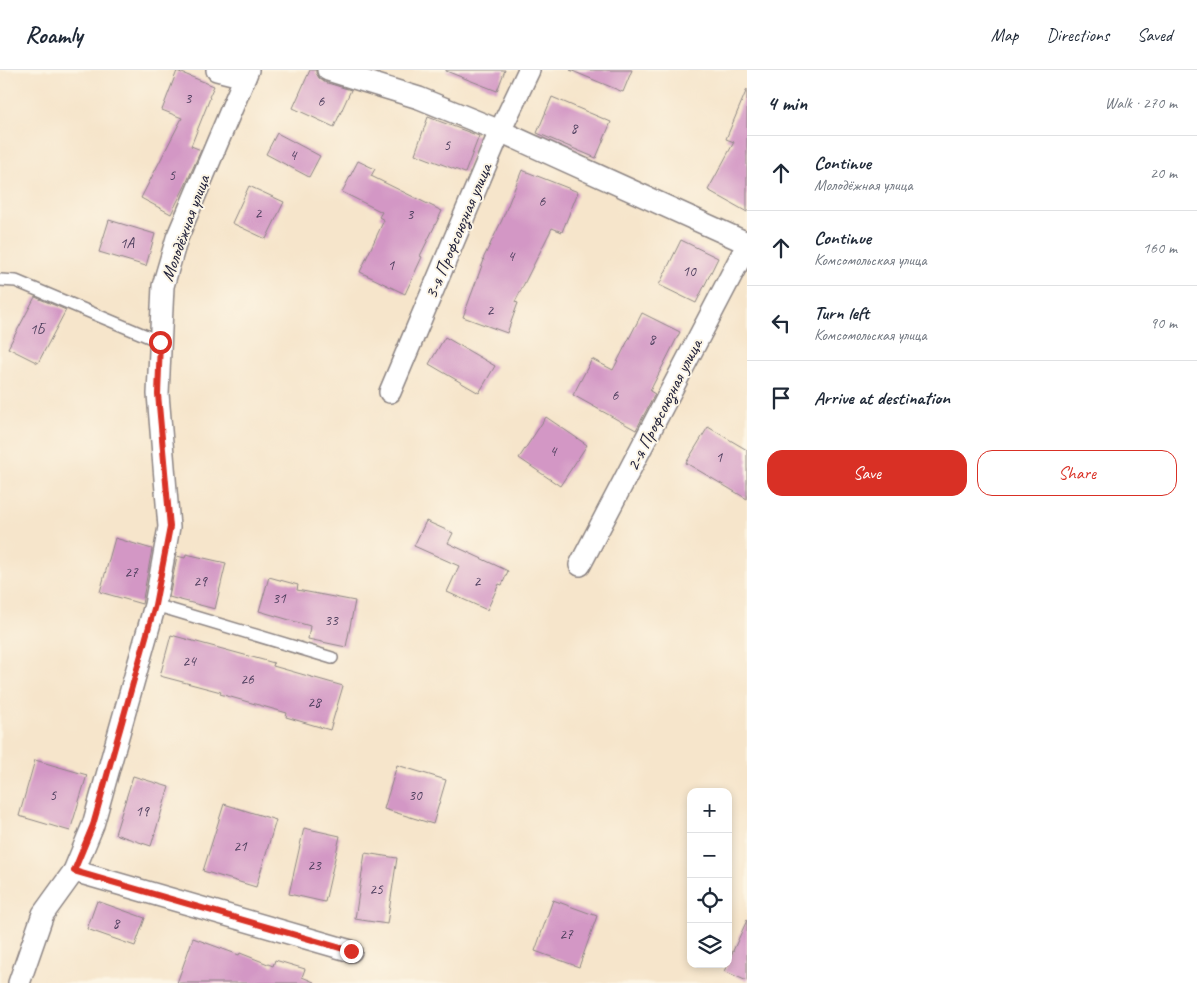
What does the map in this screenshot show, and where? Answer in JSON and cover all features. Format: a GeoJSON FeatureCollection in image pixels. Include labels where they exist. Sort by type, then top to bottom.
{"type":"FeatureCollection","features":[{"type":"Feature","properties":{"kind":"street"},"geometry":{"type":"LineString","coordinates":[[217,70],[246,74]]}},
{"type":"Feature","properties":{"kind":"street"},"geometry":{"type":"LineString","coordinates":[[328,70],[419,98],[500,131],[747,244]]}},
{"type":"Feature","properties":{"kind":"street","name":"3-я Профсоюзная улица"},"geometry":{"type":"LineString","coordinates":[[390,392],[500,131],[529,70]]}},
{"type":"Feature","properties":{"kind":"street","name":"Молодёжная улица"},"geometry":{"type":"LineString","coordinates":[[19,983],[43,914],[74,871],[93,825],[155,605],[170,527],[158,394],[163,286],[178,238],[246,74]]}},
{"type":"Feature","properties":{"kind":"street","name":"2-я Профсоюзная улица"},"geometry":{"type":"LineString","coordinates":[[580,565],[747,244]]}},
{"type":"Feature","properties":{"kind":"street"},"geometry":{"type":"LineString","coordinates":[[74,871],[351,951]]}},
{"type":"Feature","properties":{"kind":"lane"},"geometry":{"type":"LineString","coordinates":[[0,280],[16,281],[160,342]]}},
{"type":"Feature","properties":{"kind":"lane"},"geometry":{"type":"LineString","coordinates":[[155,605],[332,658]]}},
{"type":"Feature","properties":{"kind":"building"},"geometry":{"type":"Polygon","coordinates":[[[310,70],[316,70],[319,78],[324,82],[351,90],[334,127],[293,108],[310,70]]]}},
{"type":"Feature","properties":{"kind":"building"},"geometry":{"type":"Polygon","coordinates":[[[446,70],[505,70],[497,91],[446,70]]]}},
{"type":"Feature","properties":{"kind":"building"},"geometry":{"type":"Polygon","coordinates":[[[570,70],[632,70],[623,92],[570,70]]]}},
{"type":"Feature","properties":{"kind":"building"},"geometry":{"type":"Polygon","coordinates":[[[177,71],[214,86],[191,146],[201,150],[171,214],[141,198],[182,118],[162,110],[177,71]]]}},
{"type":"Feature","properties":{"kind":"building"},"geometry":{"type":"Polygon","coordinates":[[[747,89],[747,212],[708,190],[734,142],[726,139],[747,89]]]}},
{"type":"Feature","properties":{"kind":"building"},"geometry":{"type":"Polygon","coordinates":[[[552,97],[611,122],[596,158],[537,133],[552,97]]]}},
{"type":"Feature","properties":{"kind":"building"},"geometry":{"type":"Polygon","coordinates":[[[428,117],[479,136],[465,173],[415,154],[428,117]]]}},
{"type":"Feature","properties":{"kind":"building"},"geometry":{"type":"Polygon","coordinates":[[[277,133],[320,156],[309,177],[266,154],[277,133]]]}},
{"type":"Feature","properties":{"kind":"building"},"geometry":{"type":"Polygon","coordinates":[[[358,161],[375,169],[371,176],[442,211],[420,256],[422,257],[405,294],[360,272],[384,220],[379,217],[382,212],[342,192],[358,161]]]}},
{"type":"Feature","properties":{"kind":"building"},"geometry":{"type":"Polygon","coordinates":[[[522,170],[578,192],[562,232],[552,228],[515,302],[518,303],[507,333],[463,317],[483,259],[502,220],[522,170]]]}},
{"type":"Feature","properties":{"kind":"building"},"geometry":{"type":"Polygon","coordinates":[[[249,186],[284,202],[266,239],[232,223],[249,186]]]}},
{"type":"Feature","properties":{"kind":"building"},"geometry":{"type":"Polygon","coordinates":[[[109,220],[155,234],[146,266],[99,252],[109,220]]]}},
{"type":"Feature","properties":{"kind":"building"},"geometry":{"type":"Polygon","coordinates":[[[681,240],[718,258],[696,303],[659,285],[681,240]]]}},
{"type":"Feature","properties":{"kind":"building"},"geometry":{"type":"Polygon","coordinates":[[[35,297],[66,310],[38,363],[8,348],[35,297]]]}},
{"type":"Feature","properties":{"kind":"building"},"geometry":{"type":"Polygon","coordinates":[[[642,313],[680,332],[650,391],[655,394],[636,430],[573,395],[592,359],[613,370],[642,313]]]}},
{"type":"Feature","properties":{"kind":"building"},"geometry":{"type":"Polygon","coordinates":[[[445,337],[495,366],[479,393],[429,364],[445,337]]]}},
{"type":"Feature","properties":{"kind":"building"},"geometry":{"type":"Polygon","coordinates":[[[546,417],[587,445],[560,486],[519,458],[546,417]]]}},
{"type":"Feature","properties":{"kind":"building"},"geometry":{"type":"Polygon","coordinates":[[[708,427],[747,450],[747,499],[686,463],[708,427]]]}},
{"type":"Feature","properties":{"kind":"building"},"geometry":{"type":"Polygon","coordinates":[[[426,521],[453,533],[448,543],[508,571],[502,585],[499,584],[487,610],[447,592],[459,566],[414,546],[426,521]]]}},
{"type":"Feature","properties":{"kind":"building"},"geometry":{"type":"Polygon","coordinates":[[[115,538],[152,549],[142,604],[100,592],[115,538]]]}},
{"type":"Feature","properties":{"kind":"building"},"geometry":{"type":"Polygon","coordinates":[[[186,554],[226,563],[215,609],[169,597],[177,556],[185,558],[186,554]]]}},
{"type":"Feature","properties":{"kind":"building"},"geometry":{"type":"Polygon","coordinates":[[[269,577],[298,585],[297,590],[355,601],[346,647],[308,639],[310,626],[259,611],[269,577]]]}},
{"type":"Feature","properties":{"kind":"building"},"geometry":{"type":"Polygon","coordinates":[[[171,635],[274,663],[273,666],[343,686],[330,730],[286,717],[287,713],[220,694],[221,692],[160,676],[171,635]]]}},
{"type":"Feature","properties":{"kind":"building"},"geometry":{"type":"Polygon","coordinates":[[[35,760],[87,775],[70,831],[19,816],[35,760]]]}},
{"type":"Feature","properties":{"kind":"building"},"geometry":{"type":"Polygon","coordinates":[[[397,765],[446,780],[433,824],[384,809],[397,765]]]}},
{"type":"Feature","properties":{"kind":"building"},"geometry":{"type":"Polygon","coordinates":[[[133,776],[169,787],[151,846],[115,834],[133,776]]]}},
{"type":"Feature","properties":{"kind":"building"},"geometry":{"type":"Polygon","coordinates":[[[224,804],[276,820],[256,887],[203,871],[224,804]]]}},
{"type":"Feature","properties":{"kind":"building"},"geometry":{"type":"Polygon","coordinates":[[[304,828],[340,836],[325,902],[289,894],[304,828]]]}},
{"type":"Feature","properties":{"kind":"building"},"geometry":{"type":"Polygon","coordinates":[[[365,853],[397,858],[387,924],[355,919],[365,853]]]}},
{"type":"Feature","properties":{"kind":"building"},"geometry":{"type":"Polygon","coordinates":[[[553,900],[597,916],[579,967],[535,951],[553,900]]]}},
{"type":"Feature","properties":{"kind":"building"},"geometry":{"type":"Polygon","coordinates":[[[97,901],[145,918],[135,946],[87,929],[97,901]]]}},
{"type":"Feature","properties":{"kind":"building"},"geometry":{"type":"Polygon","coordinates":[[[747,920],[747,981],[724,971],[726,968],[732,968],[732,953],[747,920]]]}},
{"type":"Feature","properties":{"kind":"building"},"geometry":{"type":"Polygon","coordinates":[[[193,938],[273,966],[275,960],[305,969],[302,977],[314,983],[177,983],[193,938]]]}},
{"type":"Feature","properties":{"kind":"route"},"geometry":{"type":"LineString","coordinates":[[160,342],[158,394],[170,527],[155,605],[93,825],[74,871],[351,951]]}}]}
